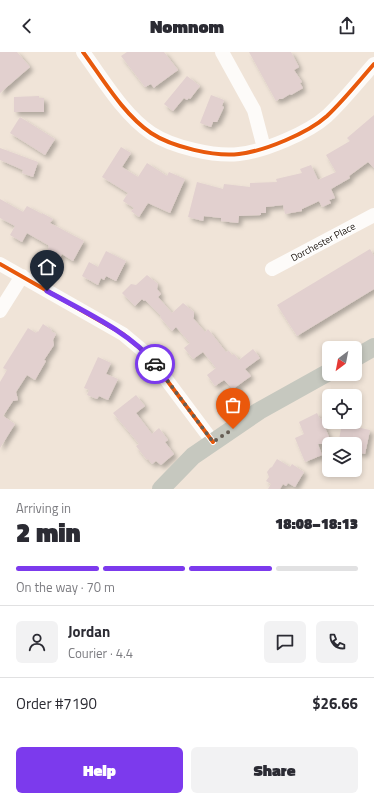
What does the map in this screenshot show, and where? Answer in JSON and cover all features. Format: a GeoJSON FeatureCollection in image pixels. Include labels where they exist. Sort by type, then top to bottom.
{"type":"FeatureCollection","features":[{"type":"Feature","properties":{"kind":"main road"},"geometry":{"type":"LineString","coordinates":[[362,354],[374,347]]}},
{"type":"Feature","properties":{"kind":"main road"},"geometry":{"type":"LineString","coordinates":[[161,489],[193,456],[259,411],[322,376]]}},
{"type":"Feature","properties":{"kind":"street"},"geometry":{"type":"LineString","coordinates":[[83,52],[128,113],[152,133],[176,145],[210,153],[238,154],[264,148],[307,131],[327,116],[374,64]]}},
{"type":"Feature","properties":{"kind":"street"},"geometry":{"type":"LineString","coordinates":[[222,52],[254,110],[264,148]]}},
{"type":"Feature","properties":{"kind":"street","name":"Dorchester Place"},"geometry":{"type":"LineString","coordinates":[[272,269],[374,214]]}},
{"type":"Feature","properties":{"kind":"street"},"geometry":{"type":"LineString","coordinates":[[0,264],[123,334],[148,355],[213,442]]}},
{"type":"Feature","properties":{"kind":"street"},"geometry":{"type":"LineString","coordinates":[[0,311],[22,276]]}},
{"type":"Feature","properties":{"kind":"building"},"geometry":{"type":"Polygon","coordinates":[[[0,52],[17,52],[30,67],[0,93],[0,52]]]}},
{"type":"Feature","properties":{"kind":"building"},"geometry":{"type":"Polygon","coordinates":[[[127,52],[164,52],[178,70],[154,88],[151,84],[145,87],[121,56],[127,52]]]}},
{"type":"Feature","properties":{"kind":"building"},"geometry":{"type":"Polygon","coordinates":[[[249,52],[291,52],[299,67],[294,70],[302,82],[300,83],[303,88],[276,101],[249,52]]]}},
{"type":"Feature","properties":{"kind":"building"},"geometry":{"type":"Polygon","coordinates":[[[187,76],[200,86],[190,99],[189,98],[187,100],[184,98],[173,111],[164,104],[187,76]]]}},
{"type":"Feature","properties":{"kind":"building"},"geometry":{"type":"Polygon","coordinates":[[[211,95],[224,100],[222,106],[224,107],[217,122],[213,122],[211,127],[200,123],[211,95]]]}},
{"type":"Feature","properties":{"kind":"building"},"geometry":{"type":"Polygon","coordinates":[[[39,96],[39,98],[44,98],[44,112],[14,112],[14,97],[39,96]]]}},
{"type":"Feature","properties":{"kind":"building"},"geometry":{"type":"Polygon","coordinates":[[[374,115],[374,168],[368,162],[349,176],[350,178],[331,189],[335,198],[329,200],[331,203],[322,207],[319,201],[302,209],[302,211],[285,214],[283,205],[266,207],[266,213],[261,213],[261,215],[239,216],[238,223],[221,221],[221,218],[204,216],[203,221],[188,217],[197,182],[223,189],[224,184],[250,187],[250,183],[277,182],[276,179],[302,173],[300,169],[311,165],[318,180],[336,172],[326,155],[350,141],[347,138],[374,115]]]}},
{"type":"Feature","properties":{"kind":"building"},"geometry":{"type":"Polygon","coordinates":[[[20,117],[55,139],[45,155],[10,133],[20,117]]]}},
{"type":"Feature","properties":{"kind":"building"},"geometry":{"type":"Polygon","coordinates":[[[121,147],[131,153],[122,167],[138,177],[147,163],[167,176],[169,172],[185,179],[170,213],[148,203],[139,217],[131,211],[134,208],[123,201],[128,193],[102,177],[121,147]]]}},
{"type":"Feature","properties":{"kind":"building"},"geometry":{"type":"Polygon","coordinates":[[[0,148],[38,162],[33,177],[22,173],[23,170],[0,160],[0,148]]]}},
{"type":"Feature","properties":{"kind":"building"},"geometry":{"type":"Polygon","coordinates":[[[0,199],[23,212],[27,206],[42,213],[53,219],[50,223],[84,241],[73,261],[62,254],[56,265],[43,258],[49,247],[48,245],[27,233],[22,242],[10,235],[15,226],[0,218],[0,199]]]}},
{"type":"Feature","properties":{"kind":"building"},"geometry":{"type":"Polygon","coordinates":[[[370,249],[374,256],[374,289],[297,336],[277,305],[370,249]]]}},
{"type":"Feature","properties":{"kind":"building"},"geometry":{"type":"Polygon","coordinates":[[[106,251],[126,261],[116,281],[106,276],[104,280],[101,278],[98,285],[82,276],[89,262],[98,267],[106,251]]]}},
{"type":"Feature","properties":{"kind":"building"},"geometry":{"type":"Polygon","coordinates":[[[147,275],[158,284],[157,289],[161,294],[158,297],[172,313],[183,303],[194,312],[193,318],[205,332],[208,329],[226,352],[229,351],[232,355],[234,354],[239,360],[253,349],[260,358],[245,369],[251,376],[233,389],[224,380],[215,386],[207,375],[216,368],[203,352],[193,359],[184,348],[190,343],[176,327],[172,331],[160,317],[161,316],[145,300],[144,301],[142,299],[135,306],[122,293],[131,284],[136,285],[147,275]]]}},
{"type":"Feature","properties":{"kind":"building"},"geometry":{"type":"Polygon","coordinates":[[[43,324],[56,334],[53,340],[54,345],[44,360],[46,361],[35,380],[27,375],[16,392],[18,400],[13,401],[3,416],[15,424],[0,448],[0,382],[7,370],[3,368],[28,328],[36,333],[43,324]]]}},
{"type":"Feature","properties":{"kind":"building"},"geometry":{"type":"Polygon","coordinates":[[[98,357],[111,363],[106,374],[118,379],[108,400],[99,396],[97,399],[87,395],[89,390],[84,388],[98,357]]]}},
{"type":"Feature","properties":{"kind":"building"},"geometry":{"type":"Polygon","coordinates":[[[136,395],[145,406],[136,413],[152,434],[159,428],[168,440],[165,442],[174,454],[161,465],[156,461],[152,464],[148,459],[147,460],[136,446],[139,444],[113,413],[136,395]]]}},
{"type":"Feature","properties":{"kind":"building"},"geometry":{"type":"Polygon","coordinates":[[[317,413],[322,420],[322,429],[326,429],[329,437],[322,437],[322,444],[318,444],[322,455],[305,462],[295,438],[304,434],[299,422],[317,413]]]}},
{"type":"Feature","properties":{"kind":"building"},"geometry":{"type":"Polygon","coordinates":[[[362,428],[370,430],[365,454],[362,453],[362,437],[339,437],[341,429],[362,428]]]}},
{"type":"Feature","properties":{"kind":"building"},"geometry":{"type":"Polygon","coordinates":[[[277,459],[290,467],[292,464],[304,472],[295,487],[288,483],[286,486],[283,484],[280,489],[268,489],[271,484],[266,481],[269,477],[267,472],[277,459]]]}},
{"type":"Feature","properties":{"kind":"cycle path"},"geometry":{"type":"LineString","coordinates":[[83,52],[122,106],[151,133],[170,143],[182,147],[229,155],[261,149],[286,140],[309,129],[327,116],[374,64]]}},
{"type":"Feature","properties":{"kind":"cycle path"},"geometry":{"type":"LineString","coordinates":[[0,264],[123,334],[148,355],[213,442]]}},
{"type":"Feature","properties":{"kind":"way so far"},"geometry":{"type":"LineString","coordinates":[[155,364],[213,442],[233,429]]}},
{"type":"Feature","properties":{"kind":"route"},"geometry":{"type":"LineString","coordinates":[[47,291],[123,334],[148,355],[155,364]]}}]}
